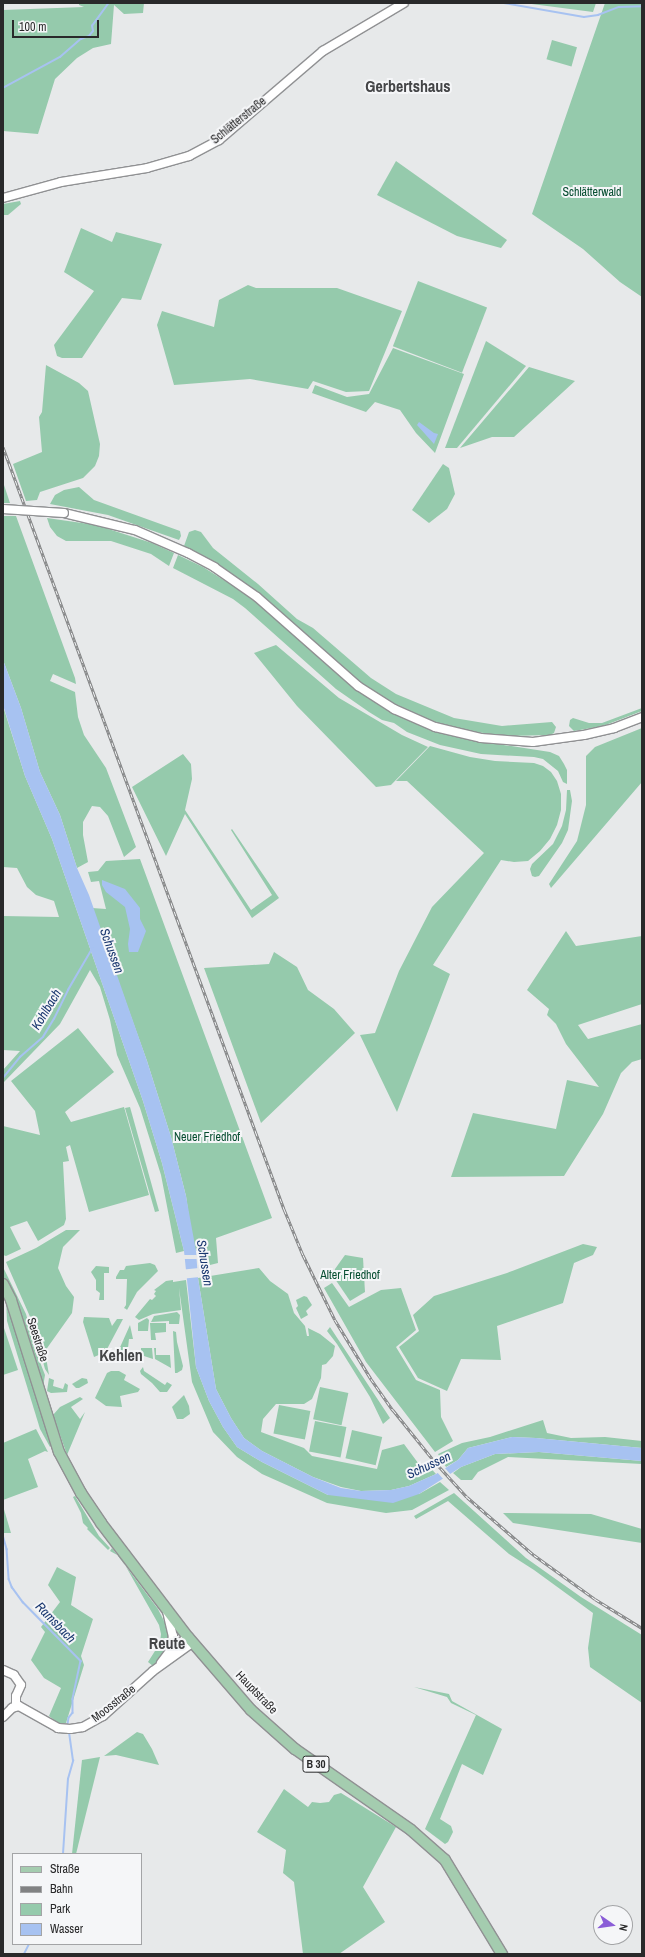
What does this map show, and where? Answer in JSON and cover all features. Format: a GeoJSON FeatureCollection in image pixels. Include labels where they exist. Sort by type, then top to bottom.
{"type":"FeatureCollection","features":[{"type":"Feature","properties":{"kind":"main road","name":"Seestraße"},"geometry":{"type":"LineString","coordinates":[[3,1284],[11,1300],[43,1404]]}},
{"type":"Feature","properties":{"kind":"main road","name":"Hauptstraße"},"geometry":{"type":"LineString","coordinates":[[43,1404],[59,1452],[81,1493],[101,1523],[190,1640],[251,1710],[295,1750],[411,1830],[445,1860],[502,1954]]}},
{"type":"Feature","properties":{"kind":"street","name":"Schlätterstraße"},"geometry":{"type":"LineString","coordinates":[[3,198],[61,182],[147,168],[190,156],[219,140],[323,51],[404,3]]}},
{"type":"Feature","properties":{"kind":"street"},"geometry":{"type":"LineString","coordinates":[[3,509],[64,513],[107,522],[135,530],[188,553],[214,567],[257,597],[358,686],[403,713],[447,730],[481,738],[534,742],[563,739],[614,728],[642,718]]}},
{"type":"Feature","properties":{"kind":"street"},"geometry":{"type":"LineString","coordinates":[[167,1611],[173,1636],[170,1651]]}},
{"type":"Feature","properties":{"kind":"street","name":"Moosstraße"},"geometry":{"type":"LineString","coordinates":[[157,1668],[170,1651],[190,1640]]}},
{"type":"Feature","properties":{"kind":"street","name":"Moosstraße"},"geometry":{"type":"LineString","coordinates":[[16,1706],[23,1707],[58,1728],[70,1729],[83,1727],[103,1716],[190,1640]]}},
{"type":"Feature","properties":{"kind":"street"},"geometry":{"type":"LineString","coordinates":[[3,1670],[14,1675],[21,1685],[16,1696],[16,1706],[3,1717]]}},
{"type":"Feature","properties":{"kind":"green space"},"geometry":{"type":"Polygon","coordinates":[[[79,3],[144,3],[143,13],[124,14],[114,5],[111,44],[93,48],[77,58],[55,79],[38,134],[3,131],[3,10],[84,7],[79,5],[79,3]]]}},
{"type":"Feature","properties":{"kind":"green space"},"geometry":{"type":"Polygon","coordinates":[[[524,3],[596,3],[593,12],[524,3]]]}},
{"type":"Feature","properties":{"kind":"green space","name":"Schlätterwald"},"geometry":{"type":"Polygon","coordinates":[[[605,3],[642,3],[642,297],[620,282],[583,249],[532,214],[605,3]]]}},
{"type":"Feature","properties":{"kind":"green space"},"geometry":{"type":"Polygon","coordinates":[[[552,40],[577,47],[571,66],[546,59],[552,40]]]}},
{"type":"Feature","properties":{"kind":"green space"},"geometry":{"type":"Polygon","coordinates":[[[396,161],[507,240],[501,248],[457,236],[377,195],[396,161]]]}},
{"type":"Feature","properties":{"kind":"green space"},"geometry":{"type":"Polygon","coordinates":[[[20,201],[21,204],[8,215],[3,215],[3,204],[20,201]]]}},
{"type":"Feature","properties":{"kind":"green space"},"geometry":{"type":"Polygon","coordinates":[[[81,228],[112,242],[116,232],[162,244],[141,300],[122,298],[82,358],[62,358],[57,356],[54,345],[94,291],[64,272],[81,228]]]}},
{"type":"Feature","properties":{"kind":"green space"},"geometry":{"type":"Polygon","coordinates":[[[418,281],[487,308],[462,373],[393,346],[418,281]]]}},
{"type":"Feature","properties":{"kind":"green space"},"geometry":{"type":"Polygon","coordinates":[[[248,285],[256,288],[337,288],[402,311],[369,391],[346,392],[313,381],[308,389],[250,379],[174,385],[157,325],[162,311],[214,327],[219,300],[248,285]]]}},
{"type":"Feature","properties":{"kind":"green space"},"geometry":{"type":"Polygon","coordinates":[[[486,341],[526,366],[457,448],[445,448],[486,341]]]}},
{"type":"Feature","properties":{"kind":"green space"},"geometry":{"type":"Polygon","coordinates":[[[393,348],[464,374],[435,453],[416,433],[400,410],[375,402],[366,412],[312,393],[315,385],[347,397],[369,394],[393,348]]]}},
{"type":"Feature","properties":{"kind":"green space"},"geometry":{"type":"Polygon","coordinates":[[[46,365],[79,383],[88,391],[100,444],[99,456],[95,466],[83,478],[40,492],[37,500],[26,501],[13,464],[42,452],[39,417],[42,412],[46,365]]]}},
{"type":"Feature","properties":{"kind":"green space"},"geometry":{"type":"Polygon","coordinates":[[[529,367],[575,381],[514,437],[492,437],[460,448],[529,367]]]}},
{"type":"Feature","properties":{"kind":"green space"},"geometry":{"type":"Polygon","coordinates":[[[443,464],[449,468],[455,494],[447,509],[429,523],[412,510],[443,464]]]}},
{"type":"Feature","properties":{"kind":"green space"},"geometry":{"type":"Polygon","coordinates":[[[3,482],[10,503],[3,503],[3,482]]]}},
{"type":"Feature","properties":{"kind":"green space"},"geometry":{"type":"Polygon","coordinates":[[[79,487],[94,500],[180,531],[181,536],[179,540],[108,515],[50,504],[55,495],[64,490],[79,487]]]}},
{"type":"Feature","properties":{"kind":"green space"},"geometry":{"type":"Polygon","coordinates":[[[3,516],[16,516],[76,684],[53,674],[50,681],[75,692],[78,717],[84,735],[106,768],[136,847],[124,857],[108,816],[100,807],[92,806],[83,822],[83,835],[88,862],[77,868],[60,815],[40,772],[21,708],[3,660],[3,516]]]}},
{"type":"Feature","properties":{"kind":"green space"},"geometry":{"type":"Polygon","coordinates":[[[47,518],[96,525],[152,543],[174,553],[169,566],[151,554],[111,541],[66,541],[57,536],[50,527],[47,518]]]}},
{"type":"Feature","properties":{"kind":"green space"},"geometry":{"type":"Polygon","coordinates":[[[195,530],[201,532],[213,548],[258,584],[297,619],[313,628],[371,678],[396,694],[454,718],[502,726],[552,722],[556,727],[554,733],[550,735],[506,736],[469,731],[435,722],[393,704],[355,679],[259,593],[222,567],[184,546],[189,532],[195,530]]]}},
{"type":"Feature","properties":{"kind":"green space"},"geometry":{"type":"Polygon","coordinates":[[[178,555],[203,567],[249,596],[387,709],[435,731],[465,739],[550,752],[559,756],[564,764],[567,770],[567,784],[563,782],[558,771],[543,759],[534,757],[481,754],[440,745],[407,732],[394,723],[382,720],[336,689],[233,599],[173,568],[178,555]]]}},
{"type":"Feature","properties":{"kind":"green space"},"geometry":{"type":"Polygon","coordinates":[[[276,645],[339,698],[402,735],[428,747],[391,785],[376,787],[297,706],[254,653],[276,645]]]}},
{"type":"Feature","properties":{"kind":"green space"},"geometry":{"type":"Polygon","coordinates":[[[3,706],[25,776],[52,839],[143,1101],[162,1163],[184,1251],[176,1253],[161,1175],[140,1108],[117,1055],[110,1020],[100,987],[90,970],[60,1024],[4,1082],[3,1081],[3,1070],[20,1051],[3,1050],[3,916],[59,917],[54,901],[36,895],[27,887],[17,868],[3,867],[3,706]]]}},
{"type":"Feature","properties":{"kind":"green space"},"geometry":{"type":"Polygon","coordinates":[[[642,708],[642,711],[603,726],[574,731],[569,726],[570,720],[573,718],[589,723],[602,723],[642,708]]]}},
{"type":"Feature","properties":{"kind":"green space"},"geometry":{"type":"Polygon","coordinates":[[[642,728],[642,782],[551,888],[549,884],[577,841],[586,805],[586,756],[595,747],[642,728]]]}},
{"type":"Feature","properties":{"kind":"green space"},"geometry":{"type":"Polygon","coordinates":[[[430,746],[470,757],[495,761],[534,763],[543,766],[551,772],[557,781],[561,794],[561,810],[557,825],[550,839],[540,851],[528,861],[514,862],[501,860],[433,965],[450,974],[397,1112],[360,1035],[375,1033],[399,971],[432,907],[484,853],[407,781],[396,781],[430,746]]]}},
{"type":"Feature","properties":{"kind":"green space"},"geometry":{"type":"Polygon","coordinates":[[[183,754],[191,764],[192,779],[185,810],[251,910],[272,895],[231,830],[232,829],[279,898],[252,918],[185,814],[166,856],[132,787],[183,754]]]}},
{"type":"Feature","properties":{"kind":"green space"},"geometry":{"type":"Polygon","coordinates":[[[567,790],[570,790],[572,801],[568,830],[562,843],[539,876],[532,876],[530,869],[532,864],[553,844],[562,826],[566,810],[567,790]]]}},
{"type":"Feature","properties":{"kind":"green space","name":"Neuer Friedhof"},"geometry":{"type":"Polygon","coordinates":[[[140,859],[272,1218],[216,1238],[218,1263],[206,1266],[203,1251],[196,1251],[192,1239],[186,1196],[171,1137],[147,1061],[92,908],[106,909],[99,881],[91,882],[88,872],[98,871],[106,861],[140,859]]]}},
{"type":"Feature","properties":{"kind":"green space"},"geometry":{"type":"Polygon","coordinates":[[[566,931],[576,946],[642,936],[642,1004],[578,1025],[588,1039],[642,1024],[642,1059],[632,1062],[621,1073],[603,1114],[564,1176],[451,1177],[473,1113],[556,1129],[567,1080],[599,1087],[566,1044],[556,1024],[547,1015],[549,1009],[527,990],[566,931]]]}},
{"type":"Feature","properties":{"kind":"green space"},"geometry":{"type":"Polygon","coordinates":[[[274,952],[297,967],[308,990],[334,1009],[355,1033],[261,1123],[204,968],[269,964],[274,952]]]}},
{"type":"Feature","properties":{"kind":"green space"},"geometry":{"type":"Polygon","coordinates":[[[78,1028],[114,1072],[65,1112],[71,1122],[124,1107],[149,1195],[89,1212],[70,1145],[66,1147],[69,1161],[63,1162],[66,1219],[64,1225],[38,1241],[27,1221],[10,1227],[21,1249],[6,1256],[3,1255],[3,1126],[40,1135],[35,1111],[11,1081],[78,1028]]]}},
{"type":"Feature","properties":{"kind":"green space"},"geometry":{"type":"Polygon","coordinates":[[[130,1107],[159,1211],[155,1212],[125,1108],[130,1107]]]}},
{"type":"Feature","properties":{"kind":"green space"},"geometry":{"type":"Polygon","coordinates":[[[66,1230],[80,1230],[63,1247],[58,1268],[66,1286],[74,1297],[72,1313],[45,1351],[49,1375],[45,1369],[31,1319],[6,1262],[36,1248],[66,1230]]]}},
{"type":"Feature","properties":{"kind":"green space"},"geometry":{"type":"Polygon","coordinates":[[[583,1244],[597,1247],[593,1255],[574,1263],[563,1303],[497,1326],[501,1360],[461,1359],[447,1391],[418,1378],[399,1347],[419,1331],[413,1315],[434,1296],[507,1273],[583,1244]]]}},
{"type":"Feature","properties":{"kind":"green space","name":"Alter Friedhof"},"geometry":{"type":"Polygon","coordinates":[[[345,1255],[363,1258],[365,1292],[350,1301],[333,1276],[335,1269],[345,1255]]]}},
{"type":"Feature","properties":{"kind":"green space"},"geometry":{"type":"Polygon","coordinates":[[[150,1263],[155,1265],[158,1271],[137,1292],[127,1310],[124,1308],[126,1305],[127,1279],[116,1279],[116,1277],[120,1270],[124,1270],[126,1266],[150,1263]]]}},
{"type":"Feature","properties":{"kind":"green space"},"geometry":{"type":"Polygon","coordinates":[[[96,1266],[109,1267],[109,1273],[104,1273],[104,1300],[99,1300],[100,1293],[96,1290],[96,1280],[91,1272],[96,1266]]]}},
{"type":"Feature","properties":{"kind":"green space"},"geometry":{"type":"Polygon","coordinates":[[[3,1267],[26,1314],[38,1357],[45,1375],[43,1387],[24,1323],[3,1276],[3,1267]]]}},
{"type":"Feature","properties":{"kind":"green space"},"geometry":{"type":"Polygon","coordinates":[[[259,1268],[270,1281],[288,1294],[294,1313],[305,1326],[307,1336],[309,1336],[308,1328],[320,1334],[335,1346],[333,1356],[326,1364],[322,1365],[321,1378],[312,1399],[304,1404],[276,1404],[263,1419],[261,1432],[304,1448],[312,1456],[377,1469],[382,1450],[404,1444],[421,1467],[426,1463],[436,1474],[409,1486],[391,1490],[361,1491],[341,1487],[313,1477],[262,1451],[244,1438],[231,1418],[216,1389],[198,1278],[259,1268]]]}},
{"type":"Feature","properties":{"kind":"green space"},"geometry":{"type":"Polygon","coordinates":[[[173,1280],[173,1282],[186,1280],[196,1367],[209,1401],[223,1427],[237,1447],[262,1462],[328,1495],[419,1494],[440,1482],[449,1490],[412,1510],[386,1513],[327,1503],[262,1474],[237,1457],[213,1432],[192,1382],[179,1288],[181,1310],[153,1314],[139,1320],[135,1317],[150,1299],[152,1300],[156,1296],[154,1294],[156,1291],[154,1290],[166,1281],[173,1280]]]}},
{"type":"Feature","properties":{"kind":"green space"},"geometry":{"type":"Polygon","coordinates":[[[332,1283],[349,1307],[381,1290],[401,1288],[416,1330],[396,1347],[416,1380],[440,1390],[441,1417],[453,1441],[435,1452],[366,1362],[324,1288],[332,1283]]]}},
{"type":"Feature","properties":{"kind":"green space"},"geometry":{"type":"Polygon","coordinates":[[[304,1296],[307,1297],[312,1305],[306,1311],[308,1315],[301,1319],[296,1308],[298,1306],[296,1300],[304,1296]]]}},
{"type":"Feature","properties":{"kind":"green space"},"geometry":{"type":"Polygon","coordinates":[[[6,1299],[52,1445],[50,1447],[40,1429],[7,1321],[6,1299]]]}},
{"type":"Feature","properties":{"kind":"green space"},"geometry":{"type":"Polygon","coordinates":[[[177,1312],[180,1315],[179,1324],[169,1324],[169,1321],[151,1322],[154,1316],[177,1312]]]}},
{"type":"Feature","properties":{"kind":"green space"},"geometry":{"type":"Polygon","coordinates":[[[84,1317],[109,1318],[112,1326],[117,1319],[123,1319],[106,1351],[103,1348],[99,1351],[101,1354],[94,1357],[83,1322],[84,1317]]]}},
{"type":"Feature","properties":{"kind":"green space"},"geometry":{"type":"Polygon","coordinates":[[[147,1318],[149,1320],[148,1331],[138,1331],[138,1323],[147,1318]]]}},
{"type":"Feature","properties":{"kind":"green space"},"geometry":{"type":"Polygon","coordinates":[[[150,1323],[166,1323],[166,1332],[155,1333],[156,1340],[151,1340],[150,1323]]]}},
{"type":"Feature","properties":{"kind":"green space"},"geometry":{"type":"Polygon","coordinates":[[[3,1325],[18,1370],[3,1375],[3,1325]]]}},
{"type":"Feature","properties":{"kind":"green space"},"geometry":{"type":"Polygon","coordinates":[[[130,1325],[133,1339],[129,1339],[128,1348],[124,1348],[124,1359],[120,1358],[117,1354],[130,1325]]]}},
{"type":"Feature","properties":{"kind":"green space"},"geometry":{"type":"Polygon","coordinates":[[[330,1327],[390,1418],[383,1424],[370,1397],[337,1344],[327,1331],[330,1327]]]}},
{"type":"Feature","properties":{"kind":"green space"},"geometry":{"type":"Polygon","coordinates":[[[173,1331],[176,1332],[183,1366],[182,1370],[177,1373],[175,1373],[173,1331]]]}},
{"type":"Feature","properties":{"kind":"green space"},"geometry":{"type":"Polygon","coordinates":[[[141,1348],[152,1348],[153,1359],[141,1355],[141,1348]]]}},
{"type":"Feature","properties":{"kind":"green space"},"geometry":{"type":"Polygon","coordinates":[[[154,1348],[156,1348],[156,1355],[170,1355],[171,1368],[155,1359],[154,1348]]]}},
{"type":"Feature","properties":{"kind":"green space"},"geometry":{"type":"Polygon","coordinates":[[[143,1367],[144,1371],[165,1385],[167,1382],[172,1385],[167,1392],[160,1392],[141,1374],[140,1371],[143,1367]]]}},
{"type":"Feature","properties":{"kind":"green space"},"geometry":{"type":"Polygon","coordinates":[[[111,1371],[119,1371],[126,1375],[124,1380],[140,1389],[138,1392],[120,1396],[122,1407],[106,1406],[95,1398],[107,1373],[111,1371]]]}},
{"type":"Feature","properties":{"kind":"green space"},"geometry":{"type":"Polygon","coordinates":[[[49,1378],[54,1380],[53,1386],[63,1389],[65,1383],[68,1385],[67,1392],[51,1393],[47,1391],[49,1378]]]}},
{"type":"Feature","properties":{"kind":"green space"},"geometry":{"type":"Polygon","coordinates":[[[82,1378],[87,1379],[88,1383],[79,1388],[76,1388],[72,1384],[82,1378]]]}},
{"type":"Feature","properties":{"kind":"green space"},"geometry":{"type":"Polygon","coordinates":[[[320,1387],[348,1393],[342,1425],[313,1419],[320,1387]]]}},
{"type":"Feature","properties":{"kind":"green space"},"geometry":{"type":"Polygon","coordinates":[[[184,1395],[189,1406],[190,1414],[183,1419],[177,1419],[172,1407],[184,1395]]]}},
{"type":"Feature","properties":{"kind":"green space"},"geometry":{"type":"Polygon","coordinates":[[[80,1397],[83,1399],[71,1407],[80,1419],[85,1412],[67,1455],[53,1415],[60,1407],[80,1397]]]}},
{"type":"Feature","properties":{"kind":"green space"},"geometry":{"type":"Polygon","coordinates":[[[279,1405],[310,1411],[305,1440],[273,1433],[279,1405]]]}},
{"type":"Feature","properties":{"kind":"green space"},"geometry":{"type":"Polygon","coordinates":[[[543,1420],[547,1433],[571,1438],[605,1437],[642,1441],[642,1448],[512,1437],[468,1448],[458,1460],[446,1467],[438,1454],[462,1443],[490,1437],[543,1420]]]}},
{"type":"Feature","properties":{"kind":"green space"},"geometry":{"type":"Polygon","coordinates":[[[315,1421],[346,1427],[340,1458],[309,1451],[315,1421]]]}},
{"type":"Feature","properties":{"kind":"green space"},"geometry":{"type":"Polygon","coordinates":[[[36,1429],[48,1452],[45,1451],[28,1459],[38,1487],[3,1500],[3,1443],[36,1429]]]}},
{"type":"Feature","properties":{"kind":"green space"},"geometry":{"type":"Polygon","coordinates":[[[352,1430],[382,1437],[376,1465],[345,1458],[352,1430]]]}},
{"type":"Feature","properties":{"kind":"green space"},"geometry":{"type":"Polygon","coordinates":[[[539,1452],[642,1461],[642,1464],[508,1457],[478,1472],[472,1480],[461,1480],[453,1473],[461,1467],[495,1454],[539,1452]]]}},
{"type":"Feature","properties":{"kind":"green space"},"geometry":{"type":"Polygon","coordinates":[[[454,1493],[526,1558],[581,1597],[642,1635],[642,1703],[590,1667],[588,1648],[593,1613],[534,1570],[509,1554],[448,1501],[416,1519],[414,1516],[454,1493]]]}},
{"type":"Feature","properties":{"kind":"green space"},"geometry":{"type":"Polygon","coordinates":[[[75,1496],[99,1536],[110,1548],[108,1550],[83,1523],[81,1513],[73,1497],[75,1496]]]}},
{"type":"Feature","properties":{"kind":"green space"},"geometry":{"type":"Polygon","coordinates":[[[3,1506],[11,1533],[3,1533],[3,1506]]]}},
{"type":"Feature","properties":{"kind":"green space"},"geometry":{"type":"Polygon","coordinates":[[[503,1513],[591,1514],[642,1529],[642,1543],[513,1523],[503,1513]]]}},
{"type":"Feature","properties":{"kind":"green space"},"geometry":{"type":"Polygon","coordinates":[[[112,1548],[117,1555],[110,1551],[112,1548]]]}},
{"type":"Feature","properties":{"kind":"green space"},"geometry":{"type":"Polygon","coordinates":[[[126,1566],[158,1609],[170,1633],[167,1650],[153,1666],[148,1662],[160,1643],[161,1634],[159,1625],[126,1566]]]}},
{"type":"Feature","properties":{"kind":"green space"},"geometry":{"type":"Polygon","coordinates":[[[57,1567],[76,1577],[71,1605],[93,1619],[81,1656],[84,1665],[66,1723],[59,1724],[49,1716],[61,1688],[44,1678],[31,1660],[45,1632],[41,1627],[60,1602],[48,1585],[57,1567]]]}},
{"type":"Feature","properties":{"kind":"green space"},"geometry":{"type":"Polygon","coordinates":[[[414,1687],[449,1694],[452,1701],[502,1729],[483,1775],[462,1764],[440,1819],[451,1826],[453,1832],[448,1842],[445,1844],[425,1829],[476,1715],[451,1703],[447,1697],[414,1687]]]}},
{"type":"Feature","properties":{"kind":"green space"},"geometry":{"type":"Polygon","coordinates":[[[137,1732],[143,1734],[159,1765],[116,1755],[104,1756],[137,1732]]]}},
{"type":"Feature","properties":{"kind":"green space"},"geometry":{"type":"Polygon","coordinates":[[[100,1757],[76,1853],[72,1853],[82,1760],[100,1757]]]}},
{"type":"Feature","properties":{"kind":"green space"},"geometry":{"type":"Polygon","coordinates":[[[284,1789],[308,1807],[312,1802],[329,1802],[334,1795],[341,1793],[396,1827],[363,1887],[385,1922],[339,1954],[303,1954],[294,1882],[283,1873],[286,1850],[257,1832],[284,1789]]]}},
{"type":"Feature","properties":{"kind":"water"},"geometry":{"type":"Polygon","coordinates":[[[419,422],[434,433],[438,434],[434,444],[417,425],[419,422]]]}},
{"type":"Feature","properties":{"kind":"water"},"geometry":{"type":"Polygon","coordinates":[[[3,660],[21,708],[40,772],[60,815],[77,868],[89,895],[147,1061],[171,1137],[186,1196],[196,1251],[198,1278],[216,1389],[231,1418],[244,1438],[262,1451],[313,1477],[341,1488],[361,1491],[391,1490],[409,1486],[436,1474],[458,1460],[468,1448],[512,1437],[642,1448],[642,1461],[539,1452],[495,1454],[461,1467],[419,1494],[393,1503],[328,1495],[262,1462],[237,1447],[223,1427],[209,1401],[196,1367],[184,1251],[162,1163],[143,1101],[52,839],[25,776],[3,705],[3,660]]]}},
{"type":"Feature","properties":{"kind":"water"},"geometry":{"type":"Polygon","coordinates":[[[102,880],[125,889],[140,908],[140,919],[146,931],[138,952],[129,952],[128,944],[130,929],[125,907],[106,892],[102,885],[102,880]]]}},
{"type":"Feature","properties":{"kind":"pier"},"geometry":{"type":"Polygon","coordinates":[[[182,1255],[198,1255],[198,1259],[182,1259],[182,1255]]]}},
{"type":"Feature","properties":{"kind":"pier"},"geometry":{"type":"Polygon","coordinates":[[[199,1268],[200,1277],[185,1279],[184,1270],[199,1268]]]}},
{"type":"Feature","properties":{"kind":"pier"},"geometry":{"type":"Polygon","coordinates":[[[444,1467],[452,1476],[445,1481],[436,1471],[444,1467]]]}},
{"type":"Feature","properties":{"kind":"waterway"},"geometry":{"type":"LineString","coordinates":[[3,88],[60,57],[81,39],[89,36],[93,31],[92,26],[109,3]]}},
{"type":"Feature","properties":{"kind":"waterway"},"geometry":{"type":"LineString","coordinates":[[129,3],[135,3]]}},
{"type":"Feature","properties":{"kind":"waterway"},"geometry":{"type":"LineString","coordinates":[[504,3],[584,17],[598,15],[619,7],[642,6]]}},
{"type":"Feature","properties":{"kind":"waterway","name":"Kohlbach"},"geometry":{"type":"LineString","coordinates":[[3,1078],[20,1057],[43,1037],[92,949]]}},
{"type":"Feature","properties":{"kind":"waterway","name":"Ramsbach"},"geometry":{"type":"LineString","coordinates":[[3,1535],[7,1549],[9,1579],[12,1587],[23,1602],[81,1661],[73,1699],[73,1713],[69,1718],[68,1724]]}},
{"type":"Feature","properties":{"kind":"waterway","name":"Ramsbach"},"geometry":{"type":"LineString","coordinates":[[63,1853],[68,1779],[73,1761],[69,1734]]}},
{"type":"Feature","properties":{"kind":"waterway","name":"Ramsbach"},"geometry":{"type":"LineString","coordinates":[[24,1954],[28,1945]]}},
{"type":"Feature","properties":{"kind":"railway"},"geometry":{"type":"LineString","coordinates":[[3,447],[284,1209],[303,1255],[335,1320],[371,1379],[393,1410],[435,1462],[467,1497],[534,1555],[595,1599],[642,1628]]}},
{"type":"Feature","properties":{"kind":"district","name":"Gerbertshaus"},"geometry":{"type":"Point","coordinates":[408,86]}},
{"type":"Feature","properties":{"kind":"district","name":"Kehlen"},"geometry":{"type":"Point","coordinates":[121,1355]}},
{"type":"Feature","properties":{"kind":"district","name":"Reute"},"geometry":{"type":"Point","coordinates":[167,1643]}},
{"type":"Feature","properties":{"kind":"water label","name":"Schussen"},"geometry":{"type":"Point","coordinates":[111,951]}},
{"type":"Feature","properties":{"kind":"water label","name":"Schussen"},"geometry":{"type":"Point","coordinates":[204,1263]}},
{"type":"Feature","properties":{"kind":"water label","name":"Schussen"},"geometry":{"type":"Point","coordinates":[429,1466]}}]}
